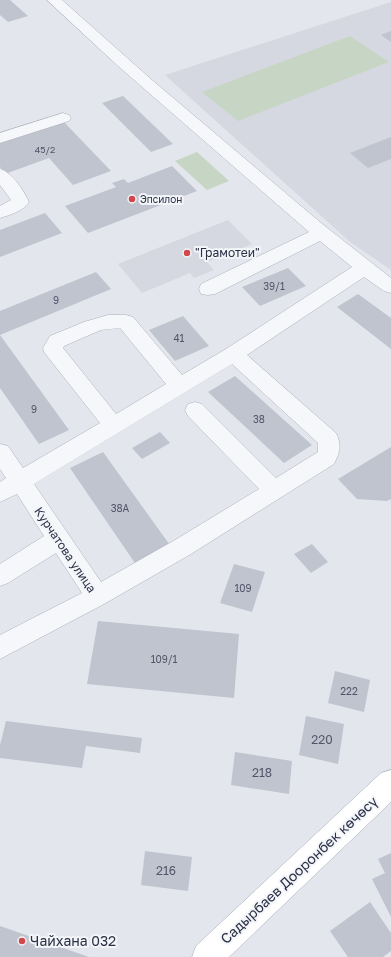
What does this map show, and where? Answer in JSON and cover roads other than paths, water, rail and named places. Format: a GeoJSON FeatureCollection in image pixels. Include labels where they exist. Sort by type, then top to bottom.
{"type":"FeatureCollection","features":[{"type":"Feature","properties":{"kind":"main road","name":"Садырбаев Дооронбек көчөсү"},"geometry":{"type":"LineString","coordinates":[[207,957],[391,783]]}},
{"type":"Feature","properties":{"kind":"street"},"geometry":{"type":"LineString","coordinates":[[54,0],[140,77],[322,233],[364,268],[391,287]]}},
{"type":"Feature","properties":{"kind":"street"},"geometry":{"type":"LineString","coordinates":[[0,138],[62,118]]}},
{"type":"Feature","properties":{"kind":"street"},"geometry":{"type":"LineString","coordinates":[[0,174],[17,195],[20,202],[0,212]]}},
{"type":"Feature","properties":{"kind":"street"},"geometry":{"type":"LineString","coordinates":[[208,289],[322,233]]}},
{"type":"Feature","properties":{"kind":"street"},"geometry":{"type":"LineString","coordinates":[[10,488],[233,354],[364,268]]}},
{"type":"Feature","properties":{"kind":"street"},"geometry":{"type":"LineString","coordinates":[[114,425],[54,352],[53,348],[57,341],[105,322],[116,320],[126,322],[179,386]]}},
{"type":"Feature","properties":{"kind":"street"},"geometry":{"type":"LineString","coordinates":[[96,597],[183,546],[326,458],[330,450],[328,439],[233,354]]}},
{"type":"Feature","properties":{"kind":"street"},"geometry":{"type":"LineString","coordinates":[[195,410],[274,490]]}},
{"type":"Feature","properties":{"kind":"street","name":"Курчатова улица"},"geometry":{"type":"LineString","coordinates":[[0,452],[10,488],[58,539],[89,583],[96,597],[0,648]]}},
{"type":"Feature","properties":{"kind":"street"},"geometry":{"type":"LineString","coordinates":[[0,576],[58,539]]}},
{"type":"Feature","properties":{"kind":"place","name":"Эпсилон"},"geometry":{"type":"Point","coordinates":[132,199]}},
{"type":"Feature","properties":{"kind":"place","name":"\"Грамотеи\""},"geometry":{"type":"Point","coordinates":[187,253]}},
{"type":"Feature","properties":{"kind":"place","name":"Чайхана 032"},"geometry":{"type":"Point","coordinates":[22,941]}}]}
